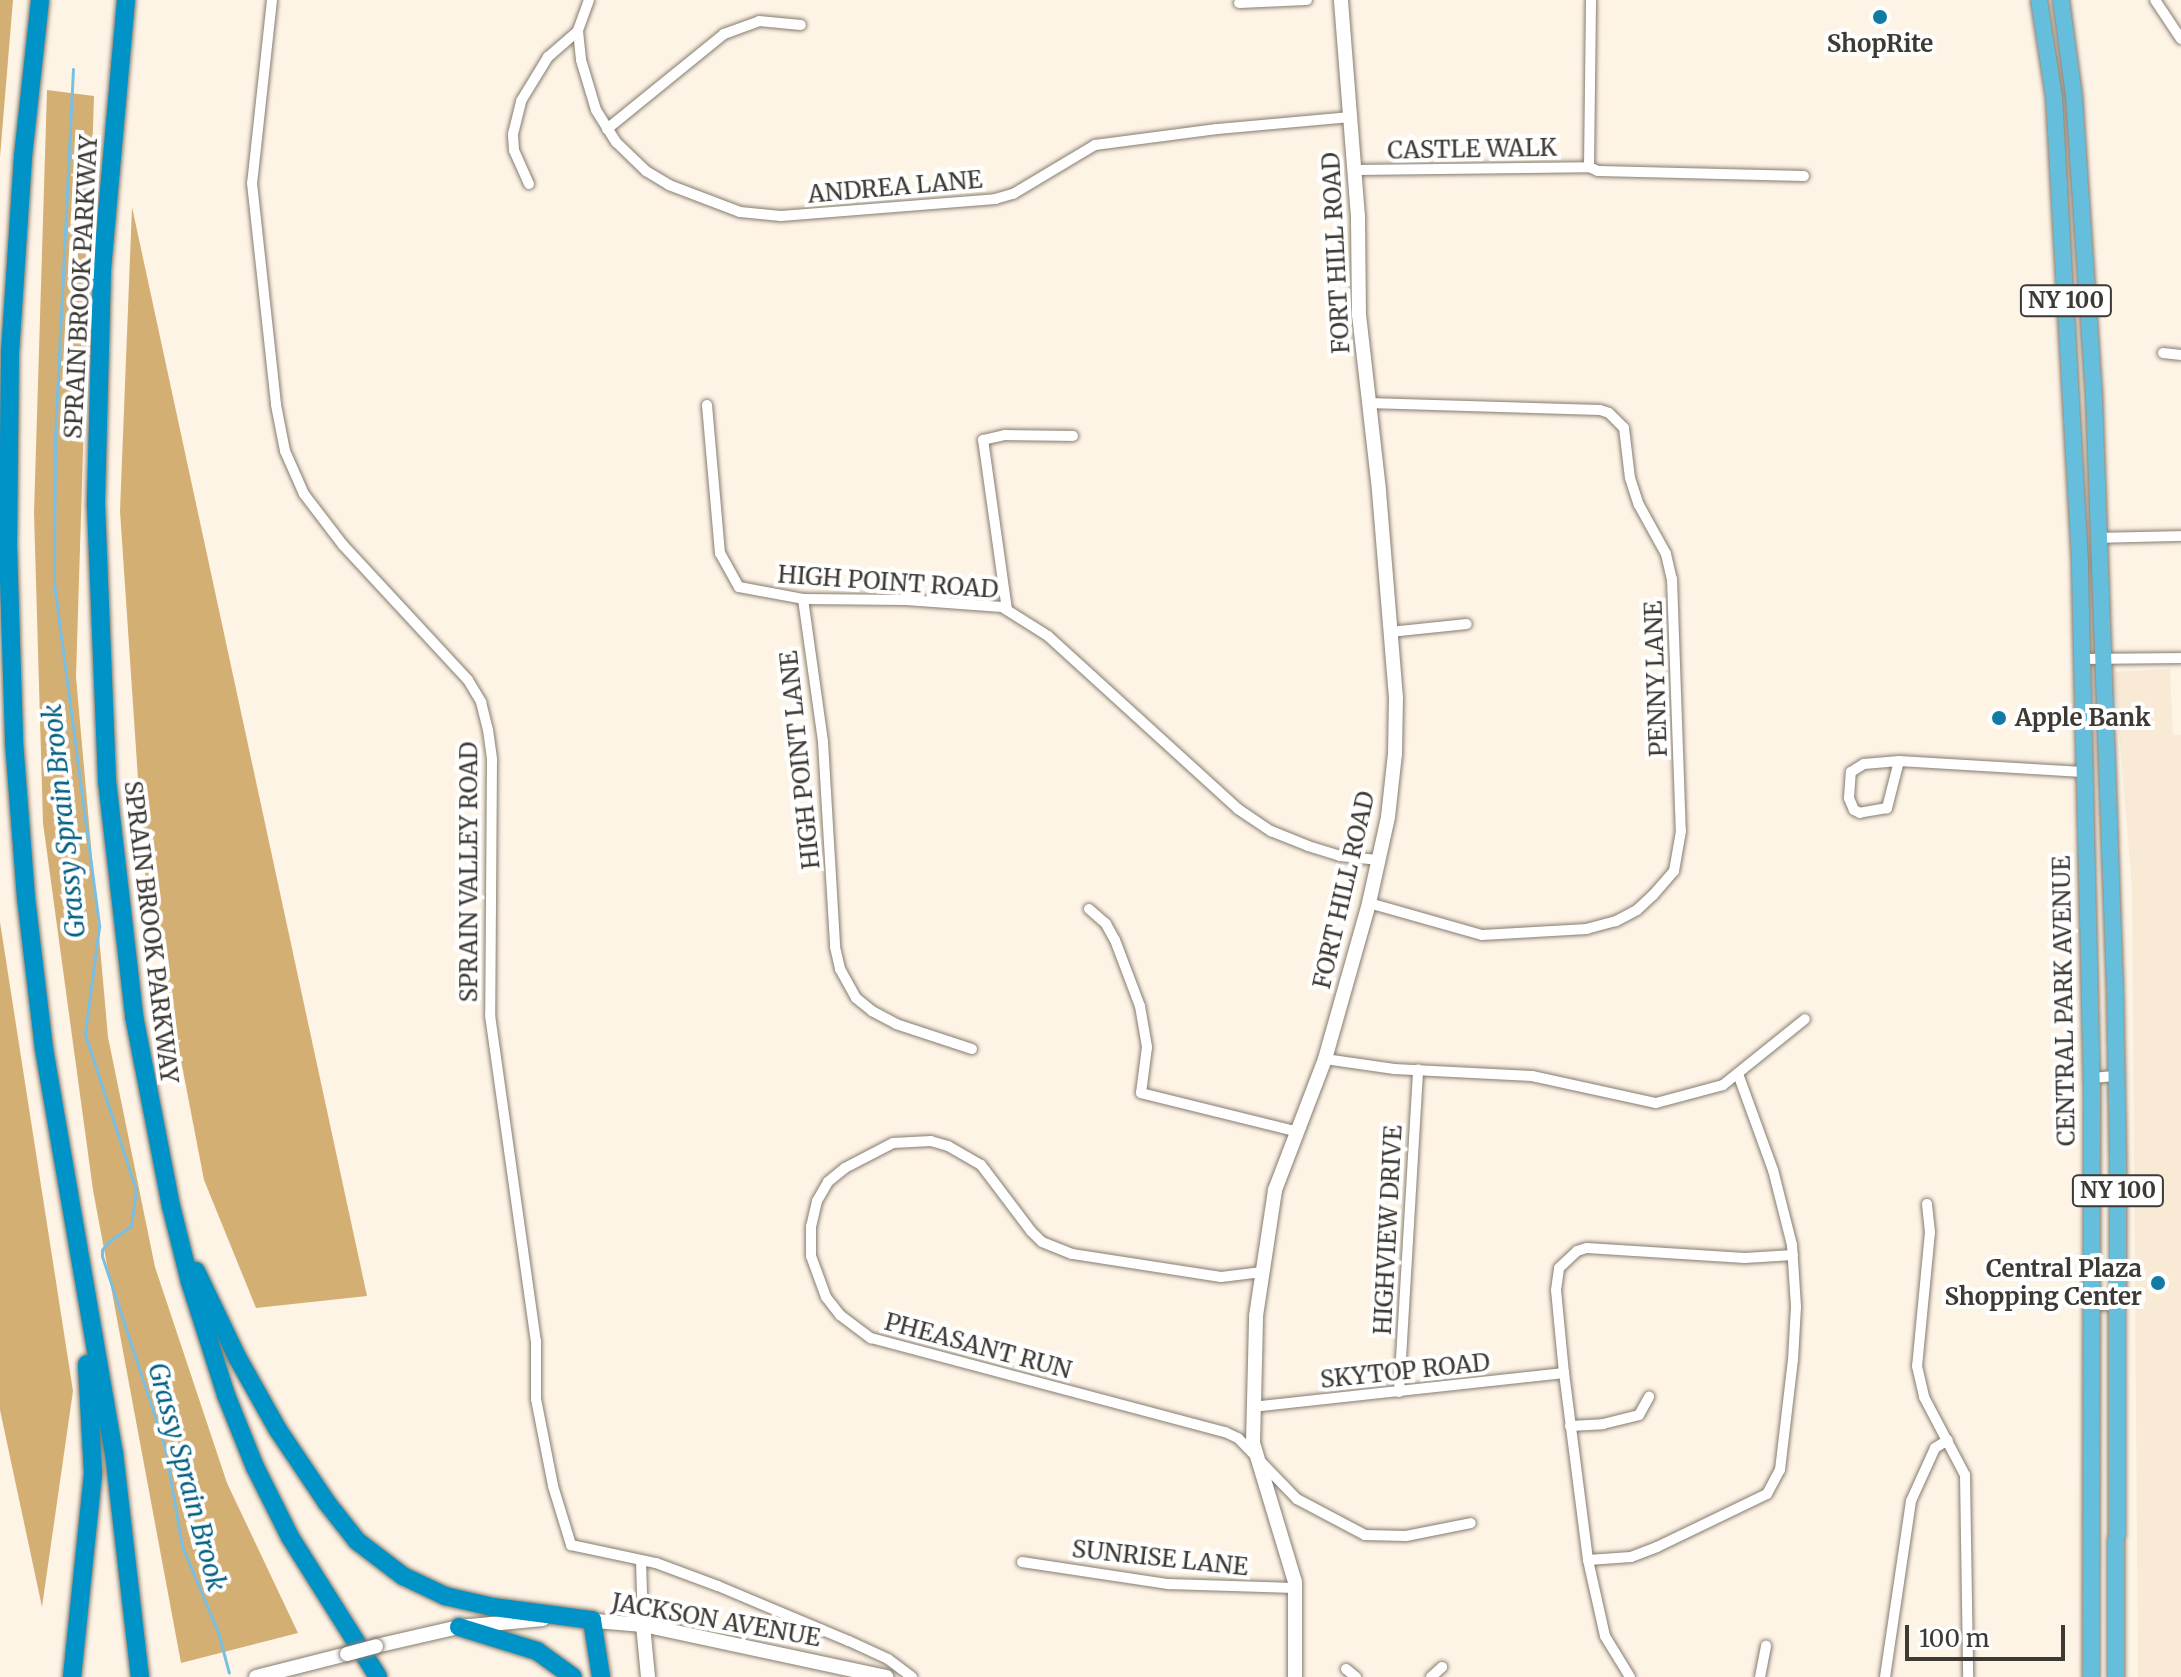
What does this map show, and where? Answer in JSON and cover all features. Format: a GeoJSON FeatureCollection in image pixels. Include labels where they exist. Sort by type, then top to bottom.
{"type":"FeatureCollection","features":[{"type":"Feature","properties":{"kind":"highway"},"geometry":{"type":"LineString","coordinates":[[40,0],[14,273],[8,456],[9,625],[17,794],[48,1074],[120,1492],[140,1677]]}},
{"type":"Feature","properties":{"kind":"highway","name":"SPRAIN BROOK PARKWAY"},"geometry":{"type":"LineString","coordinates":[[126,0],[108,180],[100,310],[96,506],[99,650],[109,807],[127,964],[147,1091],[176,1228],[213,1357],[255,1467],[310,1572],[378,1677]]}},
{"type":"Feature","properties":{"kind":"highway"},"geometry":{"type":"LineString","coordinates":[[176,1228],[267,1411],[307,1476],[357,1541],[403,1576],[445,1596],[592,1620],[601,1677]]}},
{"type":"Feature","properties":{"kind":"highway"},"geometry":{"type":"LineString","coordinates":[[72,1677],[93,1453],[76,1242]]}},
{"type":"Feature","properties":{"kind":"highway"},"geometry":{"type":"LineString","coordinates":[[459,1627],[537,1651],[573,1677]]}},
{"type":"Feature","properties":{"kind":"main road","name":"NY 100"},"geometry":{"type":"LineString","coordinates":[[2039,0],[2054,97],[2075,428],[2083,659]]}},
{"type":"Feature","properties":{"kind":"main road","name":"NY 100"},"geometry":{"type":"LineString","coordinates":[[2061,0],[2074,96],[2103,661]]}},
{"type":"Feature","properties":{"kind":"main road","name":"CENTRAL PARK AVENUE"},"geometry":{"type":"LineString","coordinates":[[2083,659],[2083,772],[2092,1078],[2091,1677]]}},
{"type":"Feature","properties":{"kind":"main road","name":"CENTRAL PARK AVENUE"},"geometry":{"type":"LineString","coordinates":[[2103,661],[2117,1076],[2116,1677]]}},
{"type":"Feature","properties":{"kind":"street","name":"SPRAIN VALLEY ROAD"},"geometry":{"type":"LineString","coordinates":[[272,0],[252,183],[276,405],[285,451],[304,494],[343,545],[468,680],[481,702],[492,760],[490,1015],[536,1341],[536,1399],[553,1486],[571,1545],[641,1561]]}},
{"type":"Feature","properties":{"kind":"street"},"geometry":{"type":"LineString","coordinates":[[529,184],[514,150],[513,134],[521,101],[548,57],[578,31],[589,0]]}},
{"type":"Feature","properties":{"kind":"street"},"geometry":{"type":"LineString","coordinates":[[1239,3],[1307,0]]}},
{"type":"Feature","properties":{"kind":"street","name":"FORT HILL ROAD"},"geometry":{"type":"LineString","coordinates":[[1293,1674],[1295,1588],[1287,1551],[1256,1456],[1252,1407],[1262,1272],[1275,1190],[1325,1059],[1369,903],[1388,817],[1395,754],[1396,698],[1379,490],[1359,315],[1356,170],[1341,0]]}},
{"type":"Feature","properties":{"kind":"street","name":"CASTLE WALK"},"geometry":{"type":"LineString","coordinates":[[1589,167],[1591,0]]}},
{"type":"Feature","properties":{"kind":"street"},"geometry":{"type":"LineString","coordinates":[[2155,0],[2181,39]]}},
{"type":"Feature","properties":{"kind":"street"},"geometry":{"type":"LineString","coordinates":[[607,129],[732,29],[759,21],[801,25]]}},
{"type":"Feature","properties":{"kind":"street","name":"ANDREA LANE"},"geometry":{"type":"LineString","coordinates":[[578,31],[586,84],[607,129],[630,157],[669,185],[740,212],[781,216],[995,199],[1013,194],[1095,145],[1217,129],[1351,117]]}},
{"type":"Feature","properties":{"kind":"street","name":"CASTLE WALK"},"geometry":{"type":"LineString","coordinates":[[1356,170],[1589,167],[1598,171],[1804,176]]}},
{"type":"Feature","properties":{"kind":"street"},"geometry":{"type":"LineString","coordinates":[[2163,353],[2181,355]]}},
{"type":"Feature","properties":{"kind":"street","name":"PENNY LANE"},"geometry":{"type":"LineString","coordinates":[[1368,403],[1600,410],[1609,413],[1624,428],[1630,478],[1639,505],[1666,554],[1672,579],[1681,831],[1674,871],[1653,895],[1637,910],[1616,921],[1587,929],[1482,935],[1369,903]]}},
{"type":"Feature","properties":{"kind":"street","name":"HIGH POINT ROAD"},"geometry":{"type":"LineString","coordinates":[[707,405],[717,534],[726,568],[739,587],[803,599],[972,603],[1007,610],[1048,636],[1238,809],[1271,831],[1308,846],[1340,856],[1377,860]]}},
{"type":"Feature","properties":{"kind":"street"},"geometry":{"type":"LineString","coordinates":[[1007,610],[983,440],[1005,435],[1073,436]]}},
{"type":"Feature","properties":{"kind":"street"},"geometry":{"type":"LineString","coordinates":[[2099,538],[2181,536]]}},
{"type":"Feature","properties":{"kind":"street","name":"HIGH POINT LANE"},"geometry":{"type":"LineString","coordinates":[[803,599],[823,742],[835,947],[840,969],[856,998],[896,1024],[972,1049]]}},
{"type":"Feature","properties":{"kind":"street"},"geometry":{"type":"LineString","coordinates":[[1390,632],[1467,624]]}},
{"type":"Feature","properties":{"kind":"street"},"geometry":{"type":"LineString","coordinates":[[2083,659],[2181,658]]}},
{"type":"Feature","properties":{"kind":"street"},"geometry":{"type":"LineString","coordinates":[[1899,761],[1887,808],[1860,813],[1854,810],[1849,798],[1851,772],[1864,764],[1899,761],[2083,772]]}},
{"type":"Feature","properties":{"kind":"street"},"geometry":{"type":"LineString","coordinates":[[1089,909],[1106,924],[1115,940],[1140,1006],[1147,1047],[1141,1093],[1295,1131]]}},
{"type":"Feature","properties":{"kind":"street"},"geometry":{"type":"LineString","coordinates":[[1325,1059],[1418,1070],[1532,1076],[1656,1103],[1698,1094],[1738,1074],[1805,1019]]}},
{"type":"Feature","properties":{"kind":"street","name":"HIGHVIEW DRIVE"},"geometry":{"type":"LineString","coordinates":[[1399,1392],[1418,1070]]}},
{"type":"Feature","properties":{"kind":"street"},"geometry":{"type":"LineString","coordinates":[[1588,1560],[1621,1559],[1657,1547],[1767,1494],[1776,1483],[1793,1360],[1793,1255],[1777,1185],[1738,1074]]}},
{"type":"Feature","properties":{"kind":"street"},"geometry":{"type":"LineString","coordinates":[[2092,1078],[2117,1076]]}},
{"type":"Feature","properties":{"kind":"street","name":"PHEASANT RUN"},"geometry":{"type":"LineString","coordinates":[[1262,1272],[1221,1277],[1072,1254],[1042,1242],[981,1165],[948,1146],[931,1141],[893,1143],[845,1168],[828,1182],[817,1201],[811,1226],[811,1256],[826,1297],[840,1315],[871,1338],[1225,1432],[1238,1438],[1297,1499],[1365,1535],[1406,1536],[1471,1523]]}},
{"type":"Feature","properties":{"kind":"street"},"geometry":{"type":"LineString","coordinates":[[1927,1204],[1930,1232],[1917,1366],[1924,1397],[1961,1463],[1966,1483],[1968,1677]]}},
{"type":"Feature","properties":{"kind":"street"},"geometry":{"type":"LineString","coordinates":[[1630,1677],[1605,1636],[1588,1560],[1564,1373],[1556,1279],[1559,1268],[1577,1251],[1602,1248],[1705,1256],[1793,1255]]}},
{"type":"Feature","properties":{"kind":"street"},"geometry":{"type":"LineString","coordinates":[[2091,1305],[2117,1305]]}},
{"type":"Feature","properties":{"kind":"street","name":"SKYTOP ROAD"},"geometry":{"type":"LineString","coordinates":[[1252,1407],[1564,1373]]}},
{"type":"Feature","properties":{"kind":"street"},"geometry":{"type":"LineString","coordinates":[[1570,1426],[1603,1424],[1639,1415],[1649,1397]]}},
{"type":"Feature","properties":{"kind":"street"},"geometry":{"type":"LineString","coordinates":[[1885,1677],[1911,1501],[1935,1448],[1948,1440]]}},
{"type":"Feature","properties":{"kind":"street"},"geometry":{"type":"LineString","coordinates":[[2089,1521],[2115,1527]]}},
{"type":"Feature","properties":{"kind":"street"},"geometry":{"type":"LineString","coordinates":[[648,1677],[641,1561],[718,1586],[849,1641],[888,1659],[912,1677]]}},
{"type":"Feature","properties":{"kind":"street","name":"SUNRISE LANE"},"geometry":{"type":"LineString","coordinates":[[1022,1562],[1168,1584],[1295,1588]]}},
{"type":"Feature","properties":{"kind":"street","name":"JACKSON AVENUE"},"geometry":{"type":"LineString","coordinates":[[256,1677],[459,1627],[546,1619],[643,1625],[886,1677]]}},
{"type":"Feature","properties":{"kind":"street"},"geometry":{"type":"LineString","coordinates":[[1760,1677],[1766,1646]]}},
{"type":"Feature","properties":{"kind":"street"},"geometry":{"type":"LineString","coordinates":[[1431,1677],[1442,1667]]}},
{"type":"Feature","properties":{"kind":"street"},"geometry":{"type":"LineString","coordinates":[[1346,1669],[1356,1677]]}},
{"type":"Feature","properties":{"kind":"shaded area"},"geometry":{"type":"Polygon","coordinates":[[[0,0],[13,0],[0,157],[0,0]]]}},
{"type":"Feature","properties":{"kind":"shaded area"},"geometry":{"type":"Polygon","coordinates":[[[47,90],[94,96],[76,677],[108,1037],[155,1267],[227,1483],[298,1633],[181,1663],[93,1190],[43,823],[34,513],[47,90]]]}},
{"type":"Feature","properties":{"kind":"shaded area"},"geometry":{"type":"Polygon","coordinates":[[[132,207],[367,1296],[256,1308],[204,1180],[144,868],[120,511],[132,207]]]}},
{"type":"Feature","properties":{"kind":"shaded area","name":"Central Plaza Shopping Center"},"geometry":{"type":"Polygon","coordinates":[[[2170,669],[2173,735],[2181,735],[2181,1677],[2138,1677],[2132,888],[2114,672],[2170,669]]]}},
{"type":"Feature","properties":{"kind":"shaded area"},"geometry":{"type":"Polygon","coordinates":[[[0,922],[73,1391],[42,1607],[0,1410],[0,922]]]}},
{"type":"Feature","properties":{"kind":"waterway","name":"Grassy Sprain Brook"},"geometry":{"type":"LineString","coordinates":[[73,69],[55,433],[54,583],[99,927],[85,1034],[136,1190],[131,1226],[108,1242],[102,1256],[165,1448],[182,1546],[218,1632],[229,1673]]}},
{"type":"Feature","properties":{"kind":"place","name":"ShopRite"},"geometry":{"type":"Point","coordinates":[1880,17]}},
{"type":"Feature","properties":{"kind":"place","name":"Apple Bank"},"geometry":{"type":"Point","coordinates":[1999,718]}},
{"type":"Feature","properties":{"kind":"place","name":"Central Plaza Shopping Center"},"geometry":{"type":"Point","coordinates":[2158,1283]}}]}
